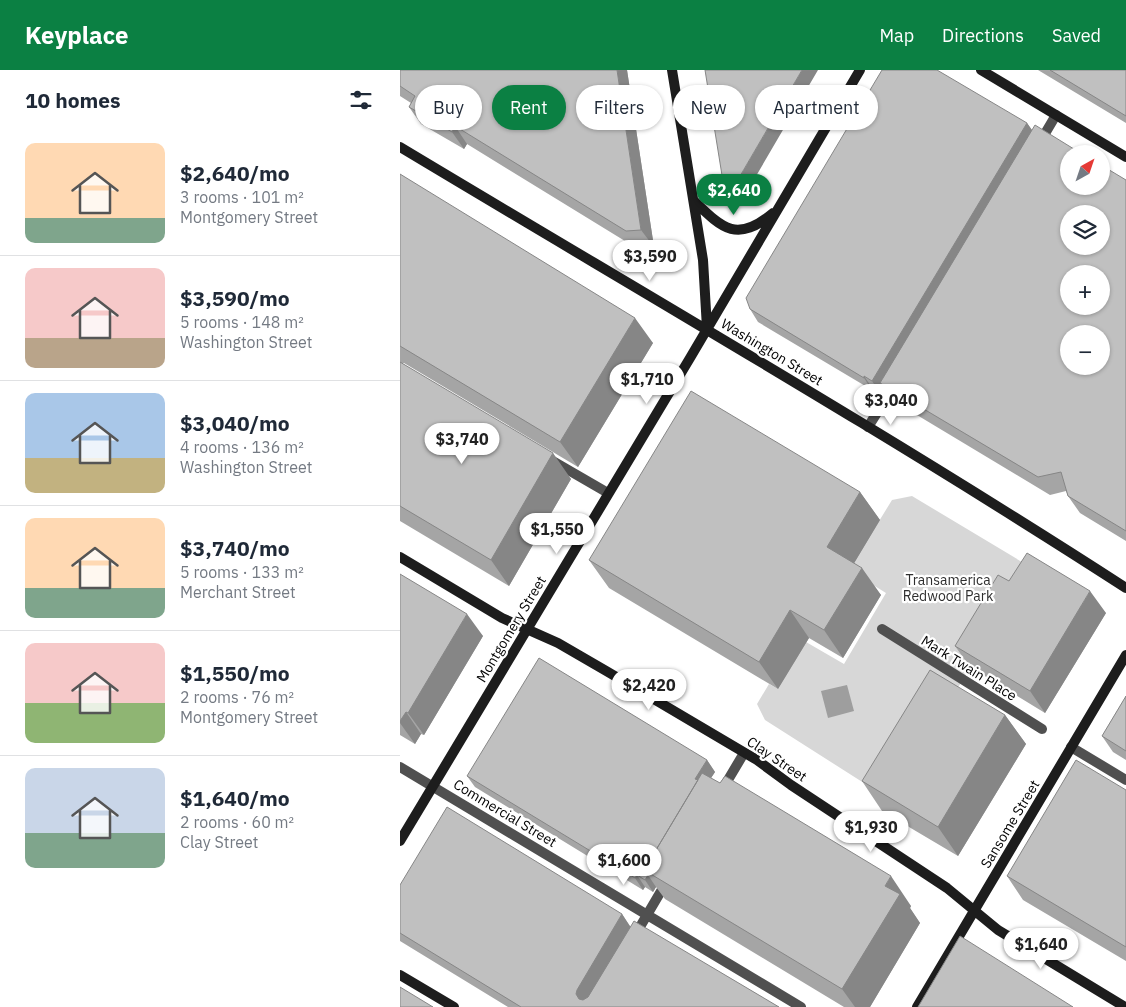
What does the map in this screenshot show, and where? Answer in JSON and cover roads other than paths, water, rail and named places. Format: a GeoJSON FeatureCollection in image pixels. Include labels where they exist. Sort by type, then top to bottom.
{"type":"FeatureCollection","features":[{"type":"Feature","properties":{"kind":"street"},"geometry":{"type":"LineString","coordinates":[[672,70],[703,260],[708,330]]}},
{"type":"Feature","properties":{"kind":"street","name":"Montgomery Street"},"geometry":{"type":"LineString","coordinates":[[400,841],[526,629],[708,330],[860,70]]}},
{"type":"Feature","properties":{"kind":"street"},"geometry":{"type":"LineString","coordinates":[[981,70],[1126,157]]}},
{"type":"Feature","properties":{"kind":"street"},"geometry":{"type":"LineString","coordinates":[[1037,147],[1056,115]]}},
{"type":"Feature","properties":{"kind":"street","name":"Washington Street"},"geometry":{"type":"LineString","coordinates":[[400,147],[868,427],[1037,530],[1126,588]]}},
{"type":"Feature","properties":{"kind":"street"},"geometry":{"type":"LineString","coordinates":[[694,201],[717,221],[737,231],[753,227],[777,210]]}},
{"type":"Feature","properties":{"kind":"street"},"geometry":{"type":"LineString","coordinates":[[868,427],[899,376]]}},
{"type":"Feature","properties":{"kind":"street"},"geometry":{"type":"LineString","coordinates":[[545,456],[608,494]]}},
{"type":"Feature","properties":{"kind":"street","name":"Clay Street"},"geometry":{"type":"LineString","coordinates":[[400,557],[502,618],[558,643],[744,753],[947,888],[998,930],[1125,1007]]}},
{"type":"Feature","properties":{"kind":"street","name":"Mark Twain Place"},"geometry":{"type":"LineString","coordinates":[[882,629],[1042,729]]}},
{"type":"Feature","properties":{"kind":"street","name":"Sansome Street"},"geometry":{"type":"LineString","coordinates":[[917,1007],[1126,655]]}},
{"type":"Feature","properties":{"kind":"street"},"geometry":{"type":"LineString","coordinates":[[1071,747],[1126,780]]}},
{"type":"Feature","properties":{"kind":"street"},"geometry":{"type":"LineString","coordinates":[[719,795],[744,753]]}},
{"type":"Feature","properties":{"kind":"street","name":"Commercial Street"},"geometry":{"type":"LineString","coordinates":[[400,766],[802,1007]]}},
{"type":"Feature","properties":{"kind":"street"},"geometry":{"type":"LineString","coordinates":[[628,947],[671,876]]}},
{"type":"Feature","properties":{"kind":"street"},"geometry":{"type":"LineString","coordinates":[[400,975],[454,1007]]}},
{"type":"Feature","properties":{"kind":"park label","name":"Transamerica Redwood Park"},"geometry":{"type":"Point","coordinates":[948,588]}}]}
